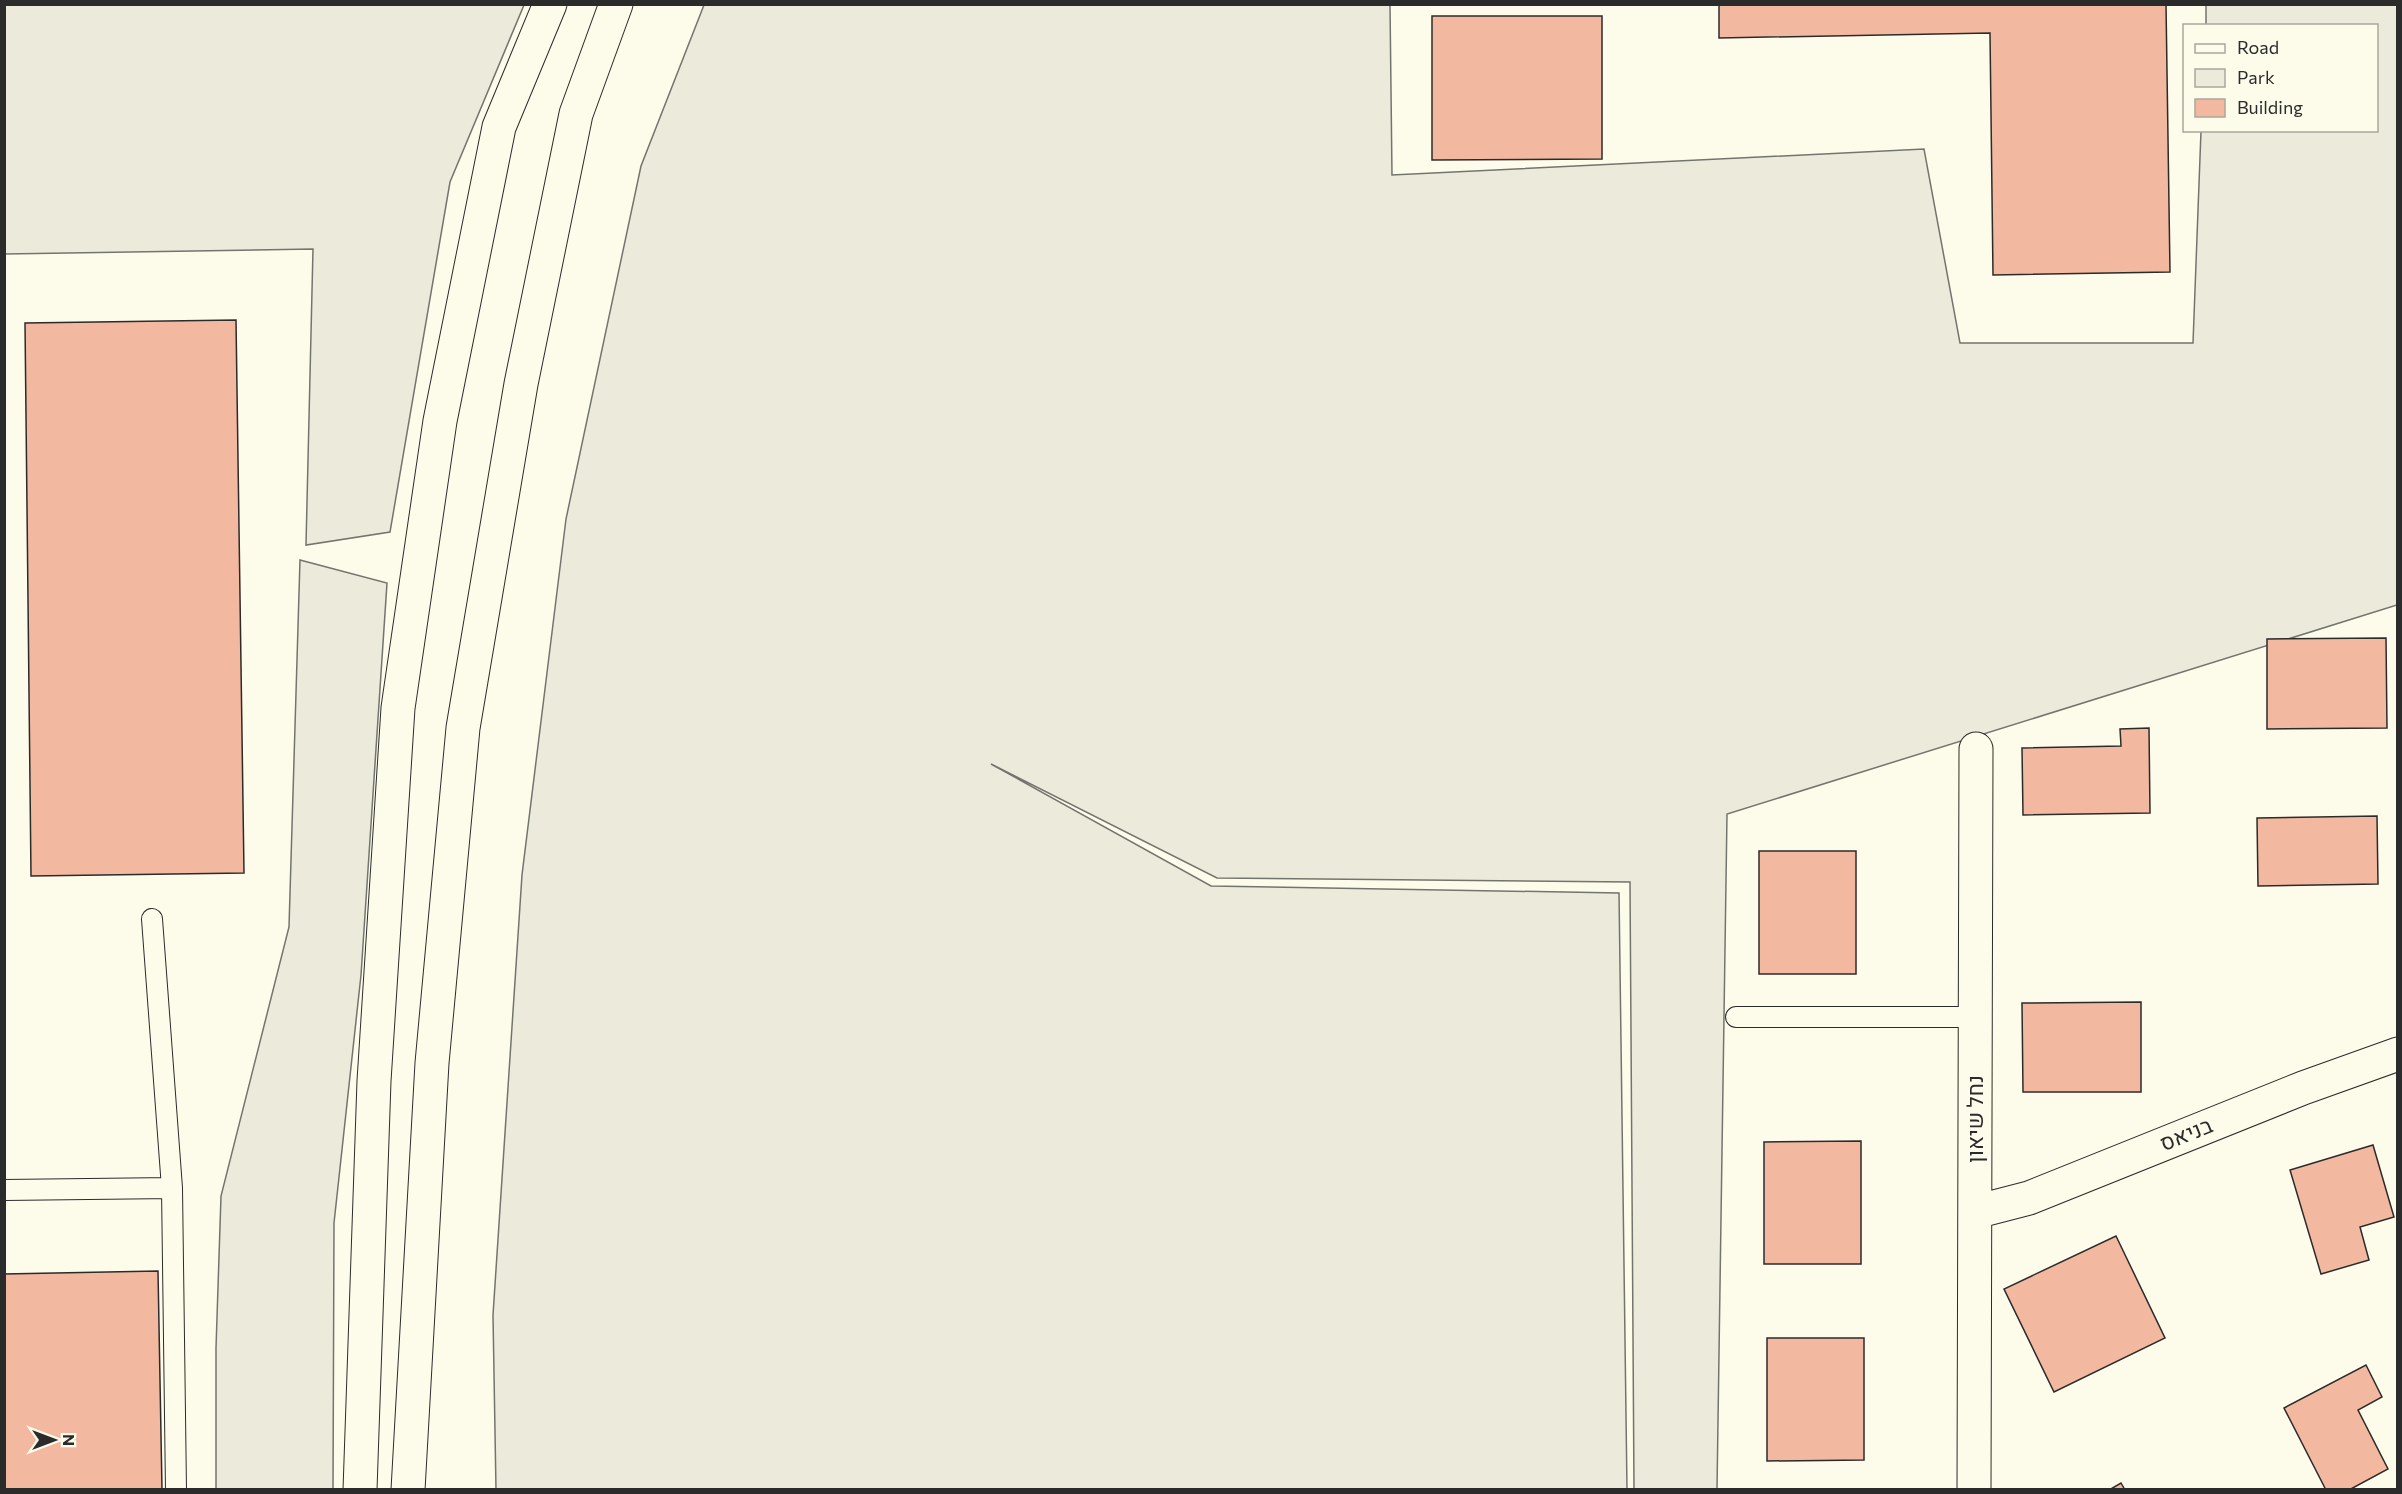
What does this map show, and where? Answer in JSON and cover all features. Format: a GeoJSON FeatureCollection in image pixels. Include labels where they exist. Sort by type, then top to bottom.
{"type":"FeatureCollection","features":[{"type":"Feature","properties":{"kind":"main road"},"geometry":{"type":"LineString","coordinates":[[360,1490],[374,1081],[398,708],[440,420],[499,127],[550,4]]}},
{"type":"Feature","properties":{"kind":"main road"},"geometry":{"type":"LineString","coordinates":[[408,1490],[432,1063],[464,728],[521,384],[576,114],[616,4]]}},
{"type":"Feature","properties":{"kind":"main road","name":"נחל שיאון"},"geometry":{"type":"LineString","coordinates":[[1974,1490],[1976,749]]}},
{"type":"Feature","properties":{"kind":"main road","name":"בניאס"},"geometry":{"type":"LineString","coordinates":[[1975,1212],[2029,1198],[2302,1088],[2397,1054]]}},
{"type":"Feature","properties":{"kind":"lane"},"geometry":{"type":"LineString","coordinates":[[152,919],[172,1188],[176,1490]]}},
{"type":"Feature","properties":{"kind":"lane"},"geometry":{"type":"LineString","coordinates":[[1736,1017],[1975,1017]]}},
{"type":"Feature","properties":{"kind":"lane"},"geometry":{"type":"LineString","coordinates":[[4,1190],[172,1188]]}},
{"type":"Feature","properties":{"kind":"green space"},"geometry":{"type":"Polygon","coordinates":[[[4,5],[524,5],[450,182],[390,532],[306,545],[313,249],[5,254],[4,5]]]}},
{"type":"Feature","properties":{"kind":"green space"},"geometry":{"type":"Polygon","coordinates":[[[704,5],[1390,5],[1392,175],[1924,149],[1960,343],[2193,343],[2201,132],[2378,132],[2378,24],[2206,24],[2206,5],[2397,5],[2397,605],[1727,814],[1717,1489],[1634,1489],[1630,882],[1217,878],[991,764],[1211,886],[1619,893],[1627,1489],[496,1490],[493,1315],[522,875],[566,519],[641,166],[704,5]]]}},
{"type":"Feature","properties":{"kind":"green space"},"geometry":{"type":"Polygon","coordinates":[[[300,560],[387,583],[361,975],[334,1223],[333,1489],[216,1489],[216,1348],[221,1196],[289,927],[300,560]]]}},
{"type":"Feature","properties":{"kind":"building"},"geometry":{"type":"Polygon","coordinates":[[[1719,4],[2166,4],[2170,272],[1993,275],[1990,33],[1719,38],[1719,4]]]}},
{"type":"Feature","properties":{"kind":"building"},"geometry":{"type":"Polygon","coordinates":[[[1432,16],[1602,16],[1602,159],[1432,160],[1432,16]]]}},
{"type":"Feature","properties":{"kind":"building"},"geometry":{"type":"Polygon","coordinates":[[[236,320],[244,873],[31,876],[25,323],[236,320]]]}},
{"type":"Feature","properties":{"kind":"building"},"geometry":{"type":"Polygon","coordinates":[[[2386,638],[2387,728],[2267,729],[2267,639],[2386,638]]]}},
{"type":"Feature","properties":{"kind":"building"},"geometry":{"type":"Polygon","coordinates":[[[2149,728],[2150,813],[2023,815],[2022,748],[2121,746],[2120,729],[2149,728]]]}},
{"type":"Feature","properties":{"kind":"building"},"geometry":{"type":"Polygon","coordinates":[[[2377,816],[2378,884],[2258,886],[2257,818],[2377,816]]]}},
{"type":"Feature","properties":{"kind":"building"},"geometry":{"type":"Polygon","coordinates":[[[1759,851],[1856,851],[1856,974],[1759,974],[1759,851]]]}},
{"type":"Feature","properties":{"kind":"building"},"geometry":{"type":"Polygon","coordinates":[[[2141,1002],[2141,1092],[2023,1092],[2022,1003],[2141,1002]]]}},
{"type":"Feature","properties":{"kind":"building"},"geometry":{"type":"Polygon","coordinates":[[[1861,1141],[1861,1264],[1764,1264],[1764,1142],[1861,1141]]]}},
{"type":"Feature","properties":{"kind":"building"},"geometry":{"type":"Polygon","coordinates":[[[2373,1145],[2394,1217],[2360,1227],[2369,1260],[2321,1274],[2290,1170],[2373,1145]]]}},
{"type":"Feature","properties":{"kind":"building"},"geometry":{"type":"Polygon","coordinates":[[[2116,1236],[2165,1338],[2054,1392],[2004,1289],[2116,1236]]]}},
{"type":"Feature","properties":{"kind":"building"},"geometry":{"type":"Polygon","coordinates":[[[158,1271],[162,1490],[4,1490],[4,1274],[158,1271]]]}},
{"type":"Feature","properties":{"kind":"building"},"geometry":{"type":"Polygon","coordinates":[[[1767,1338],[1864,1338],[1864,1460],[1767,1461],[1767,1338]]]}},
{"type":"Feature","properties":{"kind":"building"},"geometry":{"type":"Polygon","coordinates":[[[2366,1365],[2382,1397],[2358,1410],[2388,1469],[2349,1490],[2326,1490],[2284,1408],[2366,1365]]]}},
{"type":"Feature","properties":{"kind":"building"},"geometry":{"type":"Polygon","coordinates":[[[2121,1483],[2125,1490],[2109,1490],[2121,1483]]]}}]}
